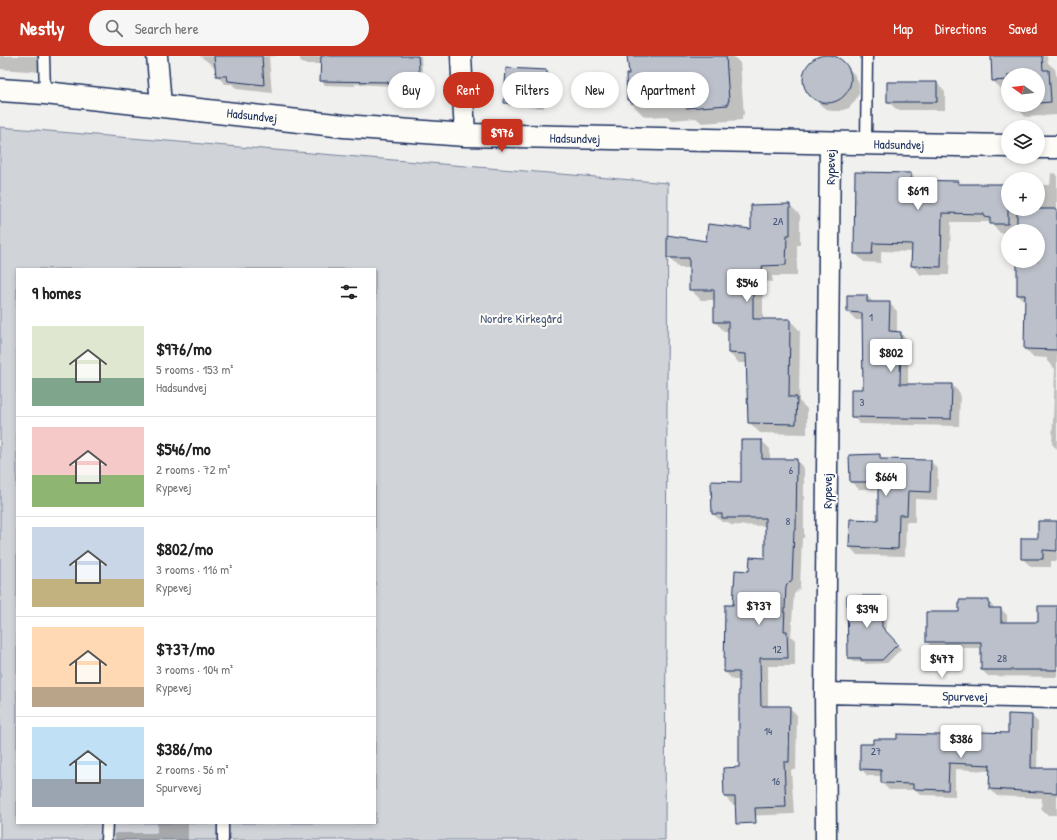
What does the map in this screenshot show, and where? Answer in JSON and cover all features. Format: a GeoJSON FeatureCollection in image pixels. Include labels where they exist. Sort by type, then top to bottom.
{"type":"FeatureCollection","features":[{"type":"Feature","properties":{"kind":"street"},"geometry":{"type":"LineString","coordinates":[[157,56],[161,105]]}},
{"type":"Feature","properties":{"kind":"street"},"geometry":{"type":"LineString","coordinates":[[461,56],[465,135]]}},
{"type":"Feature","properties":{"kind":"street","name":"Hadsundvej"},"geometry":{"type":"LineString","coordinates":[[0,90],[161,105],[344,126],[465,135],[1001,146]]}},
{"type":"Feature","properties":{"kind":"street","name":"Rypevej"},"geometry":{"type":"LineString","coordinates":[[826,840],[825,693],[830,142]]}},
{"type":"Feature","properties":{"kind":"street"},"geometry":{"type":"LineString","coordinates":[[1045,147],[1057,147]]}},
{"type":"Feature","properties":{"kind":"street","name":"Spurvevej"},"geometry":{"type":"LineString","coordinates":[[825,693],[1057,698]]}},
{"type":"Feature","properties":{"kind":"lane"},"geometry":{"type":"LineString","coordinates":[[44,56],[45,93]]}},
{"type":"Feature","properties":{"kind":"lane"},"geometry":{"type":"LineString","coordinates":[[866,143],[867,56]]}},
{"type":"Feature","properties":{"kind":"lane"},"geometry":{"type":"LineString","coordinates":[[106,840],[107,824]]}},
{"type":"Feature","properties":{"kind":"lane"},"geometry":{"type":"LineString","coordinates":[[223,824],[223,840]]}},
{"type":"Feature","properties":{"kind":"green space","name":"Nordre Kirkegård"},"geometry":{"type":"Polygon","coordinates":[[[0,127],[668,183],[665,840],[0,840],[0,127]]]}},
{"type":"Feature","properties":{"kind":"building"},"geometry":{"type":"Polygon","coordinates":[[[822,55],[832,55],[844,62],[851,74],[851,84],[844,96],[832,103],[822,103],[814,99],[807,92],[803,84],[803,74],[807,66],[814,59],[822,55]]]}},
{"type":"Feature","properties":{"kind":"building"},"geometry":{"type":"Polygon","coordinates":[[[214,56],[262,56],[264,85],[228,81],[227,76],[216,76],[214,56]]]}},
{"type":"Feature","properties":{"kind":"building"},"geometry":{"type":"Polygon","coordinates":[[[321,56],[418,56],[419,72],[388,72],[388,82],[320,81],[321,56]]]}},
{"type":"Feature","properties":{"kind":"building"},"geometry":{"type":"Polygon","coordinates":[[[627,56],[726,56],[728,105],[709,106],[709,72],[629,72],[627,56]]]}},
{"type":"Feature","properties":{"kind":"building"},"geometry":{"type":"Polygon","coordinates":[[[991,56],[1042,56],[1043,68],[1001,68],[1001,80],[992,81],[991,56]]]}},
{"type":"Feature","properties":{"kind":"building"},"geometry":{"type":"Polygon","coordinates":[[[506,68],[547,70],[547,72],[506,72],[506,68]]]}},
{"type":"Feature","properties":{"kind":"building"},"geometry":{"type":"Polygon","coordinates":[[[1045,70],[1049,70],[1051,102],[1045,102],[1045,70]]]}},
{"type":"Feature","properties":{"kind":"building"},"geometry":{"type":"Polygon","coordinates":[[[626,74],[627,74],[627,100],[626,74]]]}},
{"type":"Feature","properties":{"kind":"building"},"geometry":{"type":"Polygon","coordinates":[[[887,82],[937,82],[937,102],[887,102],[887,82]]]}},
{"type":"Feature","properties":{"kind":"building"},"geometry":{"type":"Polygon","coordinates":[[[855,172],[911,173],[911,180],[958,181],[958,184],[1001,184],[1001,216],[1008,216],[1008,224],[990,224],[990,218],[984,217],[984,214],[942,213],[941,267],[911,266],[912,244],[873,243],[872,254],[854,254],[855,172]]]}},
{"type":"Feature","properties":{"kind":"building"},"geometry":{"type":"Polygon","coordinates":[[[790,204],[790,235],[787,235],[786,265],[762,266],[763,272],[753,271],[753,319],[790,319],[789,397],[797,397],[796,424],[748,423],[746,354],[728,353],[728,322],[714,322],[714,290],[689,290],[689,258],[667,258],[667,235],[706,241],[708,224],[751,229],[751,205],[790,204]]]}},
{"type":"Feature","properties":{"kind":"building"},"geometry":{"type":"Polygon","coordinates":[[[1045,209],[1057,209],[1057,350],[1024,349],[1025,295],[1017,295],[1017,268],[1045,268],[1045,224],[1017,224],[1017,216],[1045,216],[1045,209]]]}},
{"type":"Feature","properties":{"kind":"building"},"geometry":{"type":"Polygon","coordinates":[[[847,295],[867,295],[867,302],[890,302],[889,331],[901,332],[900,384],[952,384],[951,419],[851,417],[851,389],[863,389],[862,313],[847,312],[847,295]]]}},
{"type":"Feature","properties":{"kind":"building"},"geometry":{"type":"Polygon","coordinates":[[[741,440],[762,440],[762,459],[797,459],[796,530],[794,530],[792,580],[786,586],[784,631],[787,631],[788,658],[760,658],[761,706],[790,706],[789,762],[784,762],[786,807],[755,808],[756,823],[736,824],[735,797],[724,797],[723,768],[739,767],[739,672],[724,672],[725,605],[733,605],[735,570],[749,571],[750,557],[765,558],[765,518],[722,518],[722,514],[712,514],[711,481],[741,482],[741,440]]]}},
{"type":"Feature","properties":{"kind":"building"},"geometry":{"type":"Polygon","coordinates":[[[880,454],[880,459],[931,460],[930,492],[908,491],[907,515],[899,515],[898,549],[849,547],[850,519],[878,520],[878,482],[850,482],[849,455],[880,454]]]}},
{"type":"Feature","properties":{"kind":"building"},"geometry":{"type":"Polygon","coordinates":[[[1038,521],[1057,521],[1057,551],[1043,550],[1043,559],[1021,559],[1021,538],[1038,538],[1038,521]]]}},
{"type":"Feature","properties":{"kind":"building"},"geometry":{"type":"Polygon","coordinates":[[[847,596],[881,596],[882,627],[898,644],[882,660],[861,660],[861,658],[848,658],[847,596]]]}},
{"type":"Feature","properties":{"kind":"building"},"geometry":{"type":"Polygon","coordinates":[[[959,600],[989,600],[989,608],[1001,608],[1001,622],[1038,622],[1038,606],[1057,606],[1057,670],[981,670],[981,642],[926,642],[926,612],[959,612],[959,600]]]}},
{"type":"Feature","properties":{"kind":"building"},"geometry":{"type":"Polygon","coordinates":[[[1008,714],[1032,715],[1031,768],[1057,768],[1057,793],[989,789],[990,765],[949,763],[948,790],[913,789],[913,784],[881,783],[881,770],[860,769],[860,744],[873,744],[873,739],[897,739],[897,734],[980,736],[981,732],[1008,733],[1008,714]]]}}]}
